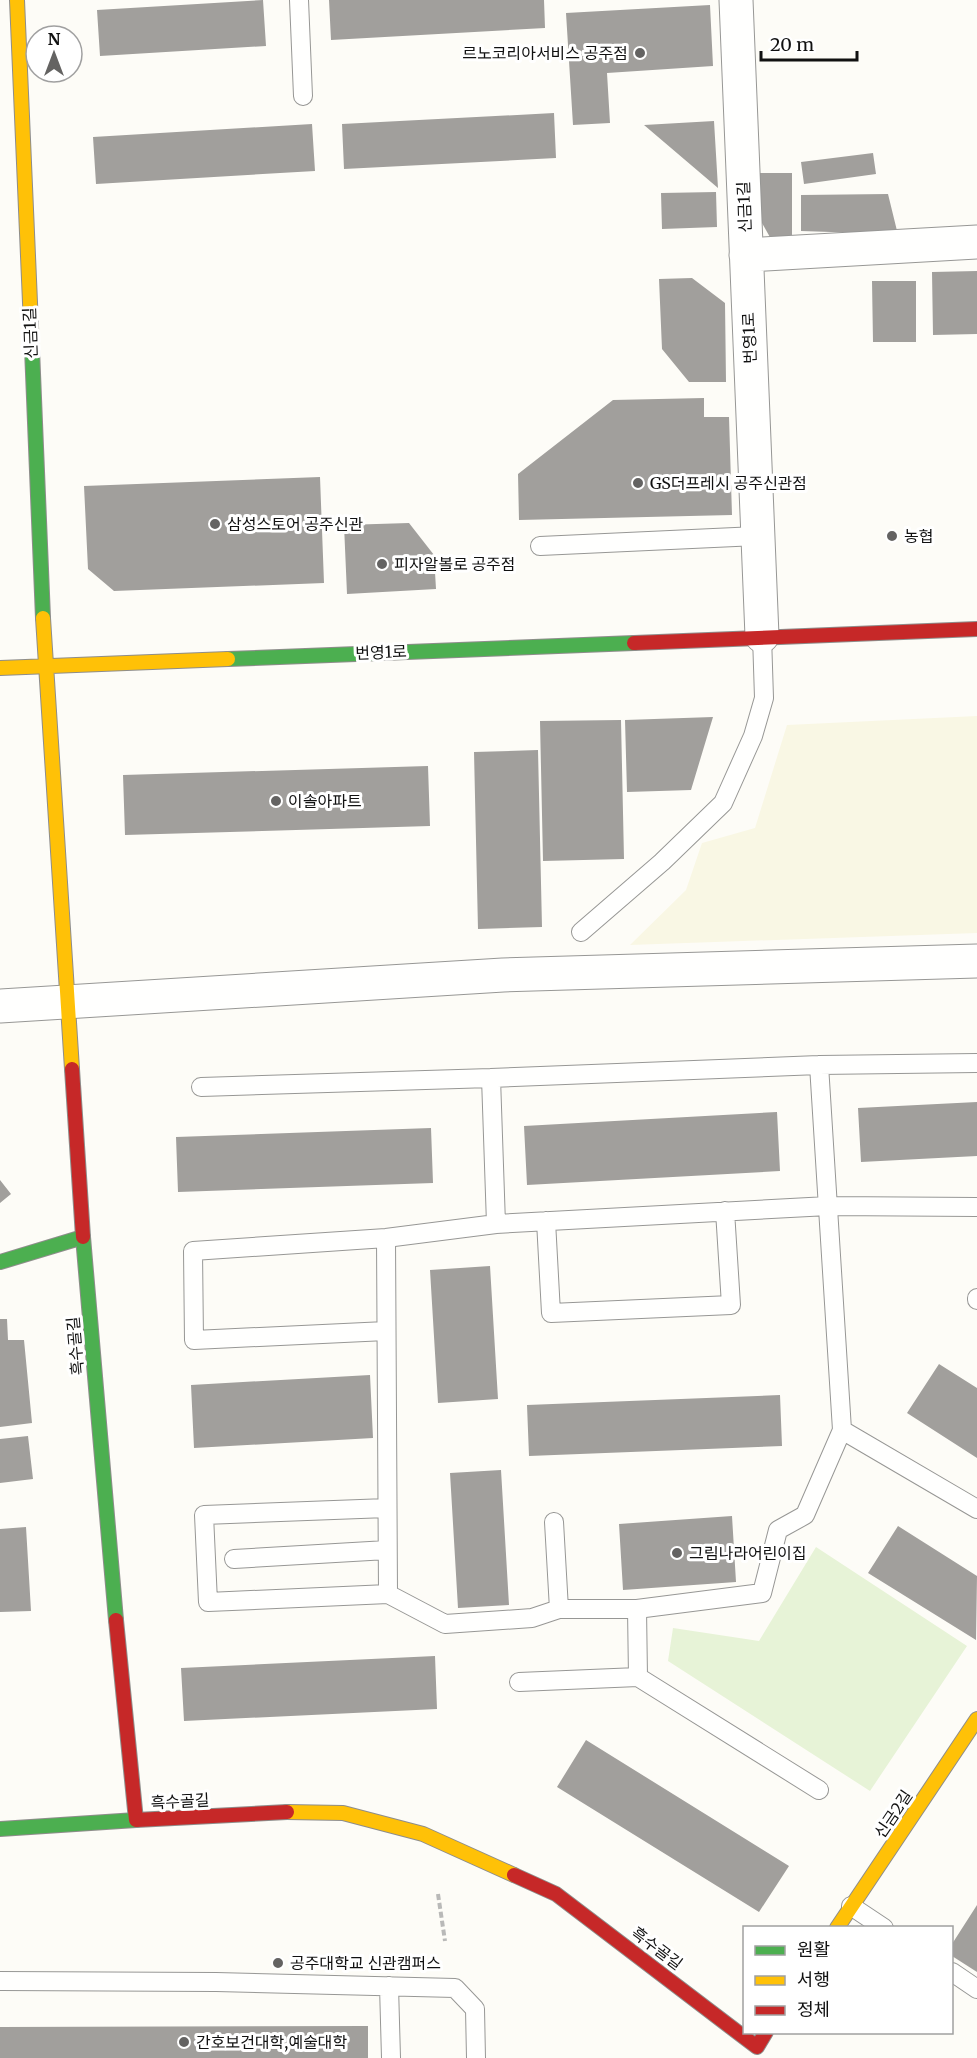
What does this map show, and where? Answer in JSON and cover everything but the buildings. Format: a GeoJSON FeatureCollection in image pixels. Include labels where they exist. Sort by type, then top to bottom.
{"type":"FeatureCollection","features":[{"type":"Feature","properties":{"kind":"street","name":"신금1길"},"geometry":{"type":"LineString","coordinates":[[17,0],[45,666],[68,1000]]}},
{"type":"Feature","properties":{"kind":"street","name":"신금1길"},"geometry":{"type":"LineString","coordinates":[[736,0],[746,255],[977,242]]}},
{"type":"Feature","properties":{"kind":"street","name":"번영1로"},"geometry":{"type":"LineString","coordinates":[[746,255],[762,636]]}},
{"type":"Feature","properties":{"kind":"street","name":"번영1로"},"geometry":{"type":"LineString","coordinates":[[0,668],[977,628]]}},
{"type":"Feature","properties":{"kind":"street"},"geometry":{"type":"LineString","coordinates":[[0,1006],[68,1000],[503,975],[977,961]]}},
{"type":"Feature","properties":{"kind":"street","name":"흑수골길"},"geometry":{"type":"LineString","coordinates":[[68,1000],[82,1237],[105,1512],[136,1820],[283,1812],[343,1813],[423,1834],[556,1894],[655,1967],[757,2047],[765,2034]]}},
{"type":"Feature","properties":{"kind":"street"},"geometry":{"type":"LineString","coordinates":[[0,1262],[36,1249],[82,1237]]}},
{"type":"Feature","properties":{"kind":"street","name":"신금2길"},"geometry":{"type":"LineString","coordinates":[[838,1926],[977,1719]]}},
{"type":"Feature","properties":{"kind":"street"},"geometry":{"type":"LineString","coordinates":[[0,1829],[136,1820]]}},
{"type":"Feature","properties":{"kind":"lane"},"geometry":{"type":"LineString","coordinates":[[299,0],[303,96]]}},
{"type":"Feature","properties":{"kind":"lane"},"geometry":{"type":"LineString","coordinates":[[540,546],[757,536]]}},
{"type":"Feature","properties":{"kind":"lane"},"geometry":{"type":"LineString","coordinates":[[581,932],[662,862],[723,804],[753,736],[764,698],[762,636]]}},
{"type":"Feature","properties":{"kind":"lane"},"geometry":{"type":"LineString","coordinates":[[201,1087],[819,1065],[977,1063]]}},
{"type":"Feature","properties":{"kind":"lane"},"geometry":{"type":"LineString","coordinates":[[387,1508],[204,1515],[208,1602],[388,1594],[445,1623],[532,1618],[559,1609],[637,1609],[762,1593],[778,1530],[805,1515],[842,1430],[819,1065]]}},
{"type":"Feature","properties":{"kind":"lane"},"geometry":{"type":"LineString","coordinates":[[491,1078],[496,1224]]}},
{"type":"Feature","properties":{"kind":"lane"},"geometry":{"type":"LineString","coordinates":[[386,1331],[195,1340],[193,1251],[386,1238],[496,1224],[546,1221],[828,1206],[977,1207]]}},
{"type":"Feature","properties":{"kind":"lane"},"geometry":{"type":"LineString","coordinates":[[546,1221],[550,1313],[731,1305],[725,1211]]}},
{"type":"Feature","properties":{"kind":"lane"},"geometry":{"type":"LineString","coordinates":[[386,1238],[388,1594]]}},
{"type":"Feature","properties":{"kind":"lane"},"geometry":{"type":"LineString","coordinates":[[842,1430],[977,1509]]}},
{"type":"Feature","properties":{"kind":"lane"},"geometry":{"type":"LineString","coordinates":[[554,1522],[559,1609]]}},
{"type":"Feature","properties":{"kind":"lane"},"geometry":{"type":"LineString","coordinates":[[234,1559],[387,1550]]}},
{"type":"Feature","properties":{"kind":"lane"},"geometry":{"type":"LineString","coordinates":[[637,1609],[638,1677]]}},
{"type":"Feature","properties":{"kind":"lane"},"geometry":{"type":"LineString","coordinates":[[519,1682],[638,1677],[819,1790]]}},
{"type":"Feature","properties":{"kind":"lane"},"geometry":{"type":"LineString","coordinates":[[851,1906],[881,1926]]}},
{"type":"Feature","properties":{"kind":"lane"},"geometry":{"type":"LineString","coordinates":[[953,1973],[977,1989]]}},
{"type":"Feature","properties":{"kind":"lane"},"geometry":{"type":"LineString","coordinates":[[0,1981],[455,1988],[475,2009],[476,2058]]}},
{"type":"Feature","properties":{"kind":"lane"},"geometry":{"type":"LineString","coordinates":[[389,1986],[391,2058]]}},
{"type":"Feature","properties":{"kind":"path"},"geometry":{"type":"LineString","coordinates":[[438,1894],[445,1941]]}},
{"type":"Feature","properties":{"kind":"shaded area"},"geometry":{"type":"Polygon","coordinates":[[[977,716],[977,933],[630,945],[686,890],[702,843],[755,828],[787,725],[977,716]]]}},
{"type":"Feature","properties":{"kind":"green space"},"geometry":{"type":"Polygon","coordinates":[[[816,1547],[967,1646],[870,1791],[668,1661],[673,1628],[759,1641],[816,1547]]]}},
{"type":"Feature","properties":{"kind":"traffic: fast"},"geometry":{"type":"LineString","coordinates":[[32,349],[43,618]]}},
{"type":"Feature","properties":{"kind":"traffic: fast"},"geometry":{"type":"LineString","coordinates":[[228,659],[634,643]]}},
{"type":"Feature","properties":{"kind":"traffic: fast"},"geometry":{"type":"LineString","coordinates":[[0,1262],[83,1237],[116,1620]]}},
{"type":"Feature","properties":{"kind":"traffic: fast"},"geometry":{"type":"LineString","coordinates":[[0,1829],[136,1820]]}},
{"type":"Feature","properties":{"kind":"traffic: slow"},"geometry":{"type":"LineString","coordinates":[[17,0],[32,349]]}},
{"type":"Feature","properties":{"kind":"traffic: slow"},"geometry":{"type":"LineString","coordinates":[[43,618],[72,1069]]}},
{"type":"Feature","properties":{"kind":"traffic: slow"},"geometry":{"type":"LineString","coordinates":[[0,668],[228,659]]}},
{"type":"Feature","properties":{"kind":"traffic: slow"},"geometry":{"type":"LineString","coordinates":[[838,1926],[977,1719]]}},
{"type":"Feature","properties":{"kind":"traffic: slow"},"geometry":{"type":"LineString","coordinates":[[287,1812],[343,1813],[423,1834],[514,1875]]}},
{"type":"Feature","properties":{"kind":"traffic: jam"},"geometry":{"type":"LineString","coordinates":[[634,643],[977,629]]}},
{"type":"Feature","properties":{"kind":"traffic: jam"},"geometry":{"type":"LineString","coordinates":[[72,1069],[83,1237]]}},
{"type":"Feature","properties":{"kind":"traffic: jam"},"geometry":{"type":"LineString","coordinates":[[116,1620],[136,1820],[287,1812]]}},
{"type":"Feature","properties":{"kind":"traffic: jam"},"geometry":{"type":"LineString","coordinates":[[514,1875],[556,1894],[757,2047],[765,2034]]}},
{"type":"Feature","properties":{"kind":"place","name":"르노코리아서비스 공주점"},"geometry":{"type":"Point","coordinates":[640,53]}},
{"type":"Feature","properties":{"kind":"place","name":"GS더프레시 공주신관점"},"geometry":{"type":"Point","coordinates":[638,483]}},
{"type":"Feature","properties":{"kind":"place","name":"삼성스토어 공주신관"},"geometry":{"type":"Point","coordinates":[215,524]}},
{"type":"Feature","properties":{"kind":"place","name":"농협"},"geometry":{"type":"Point","coordinates":[892,536]}},
{"type":"Feature","properties":{"kind":"place","name":"피자알볼로 공주점"},"geometry":{"type":"Point","coordinates":[382,564]}},
{"type":"Feature","properties":{"kind":"place","name":"이솔아파트"},"geometry":{"type":"Point","coordinates":[276,801]}},
{"type":"Feature","properties":{"kind":"place","name":"그림나라어린이집"},"geometry":{"type":"Point","coordinates":[677,1553]}},
{"type":"Feature","properties":{"kind":"place","name":"공주대학교 신관캠퍼스"},"geometry":{"type":"Point","coordinates":[278,1963]}},
{"type":"Feature","properties":{"kind":"place","name":"간호보건대학,예술대학"},"geometry":{"type":"Point","coordinates":[184,2042]}}]}
